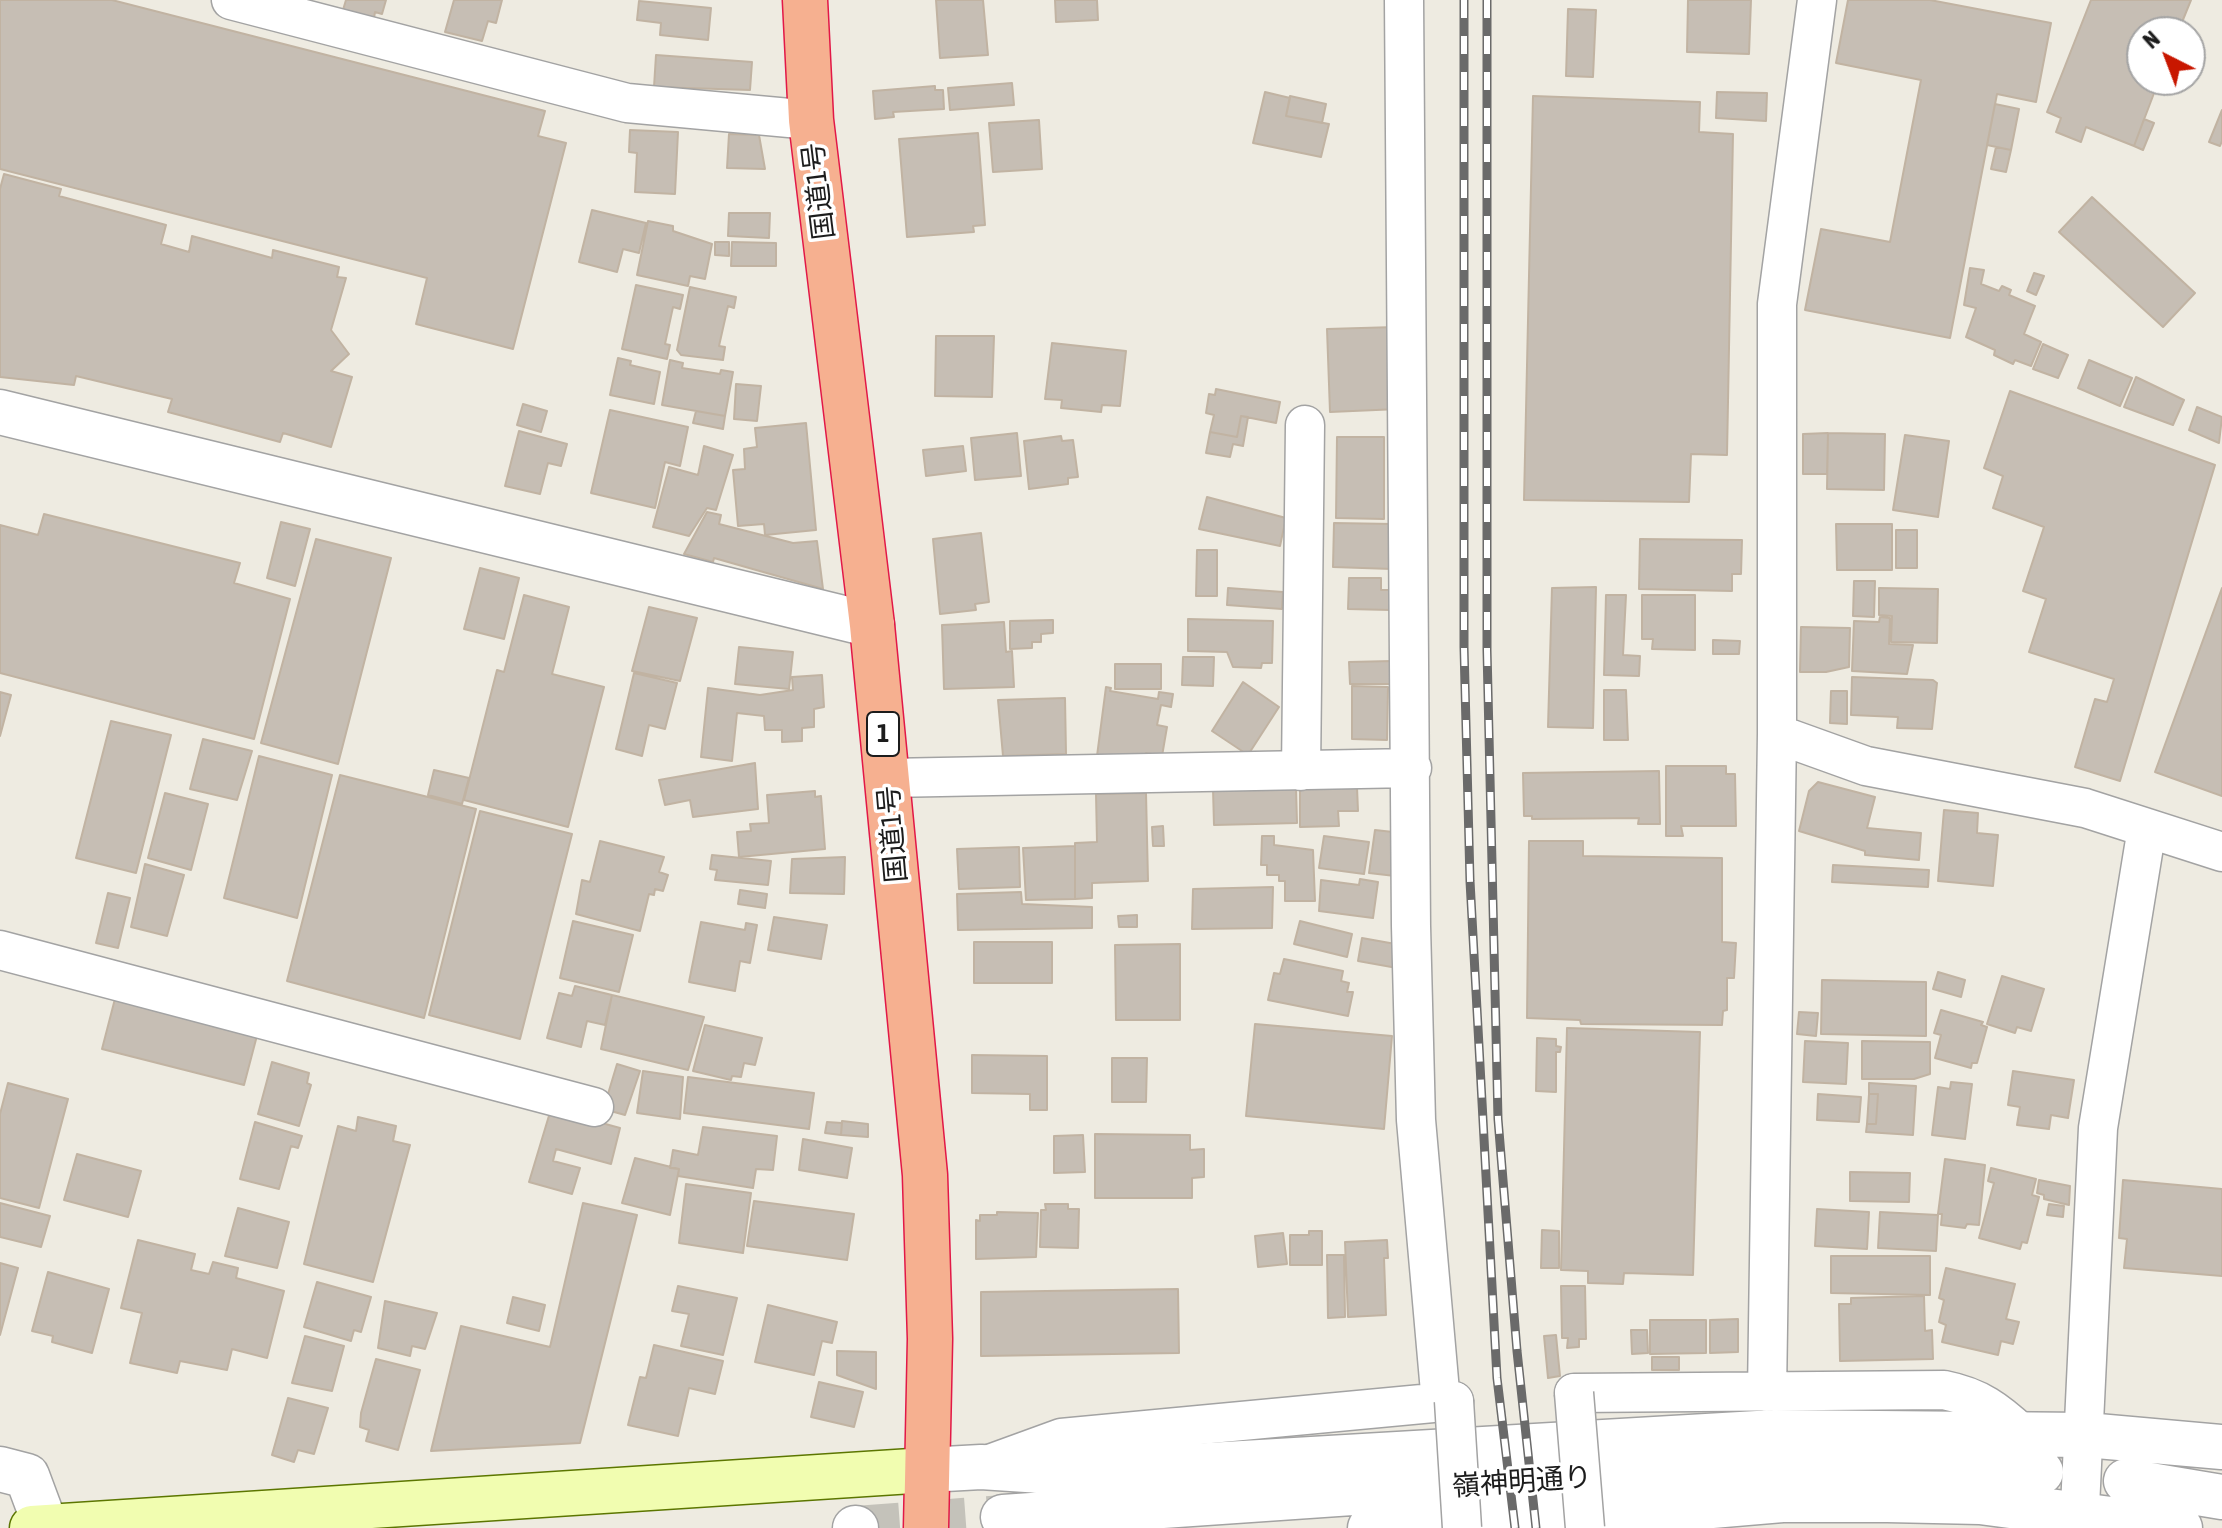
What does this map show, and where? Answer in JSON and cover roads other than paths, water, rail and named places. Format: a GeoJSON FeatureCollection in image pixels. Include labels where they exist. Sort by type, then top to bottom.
{"type":"FeatureCollection","features":[{"type":"Feature","properties":{"kind":"highway","name":"国道1号"},"geometry":{"type":"LineString","coordinates":[[805,0],[811,120],[872,625],[925,1175],[930,1339],[926,1528]]}},
{"type":"Feature","properties":{"kind":"main road"},"geometry":{"type":"LineString","coordinates":[[39,1527],[927,1470]]}},
{"type":"Feature","properties":{"kind":"street"},"geometry":{"type":"LineString","coordinates":[[231,0],[627,103],[811,120]]}},
{"type":"Feature","properties":{"kind":"street"},"geometry":{"type":"LineString","coordinates":[[1404,0],[1411,926],[1416,1120],[1462,1528]]}},
{"type":"Feature","properties":{"kind":"street"},"geometry":{"type":"LineString","coordinates":[[1767,1392],[1777,734],[1777,304],[1817,0]]}},
{"type":"Feature","properties":{"kind":"street"},"geometry":{"type":"LineString","coordinates":[[0,412],[872,625]]}},
{"type":"Feature","properties":{"kind":"street"},"geometry":{"type":"LineString","coordinates":[[1301,771],[1305,425]]}},
{"type":"Feature","properties":{"kind":"street"},"geometry":{"type":"LineString","coordinates":[[1777,734],[1866,766],[2085,808],[2222,852]]}},
{"type":"Feature","properties":{"kind":"street"},"geometry":{"type":"LineString","coordinates":[[888,778],[1412,768]]}},
{"type":"Feature","properties":{"kind":"street"},"geometry":{"type":"LineString","coordinates":[[2080,1521],[2098,1128],[2147,828]]}},
{"type":"Feature","properties":{"kind":"street"},"geometry":{"type":"LineString","coordinates":[[0,950],[594,1107]]}},
{"type":"Feature","properties":{"kind":"street"},"geometry":{"type":"LineString","coordinates":[[1585,1528],[1574,1393],[1944,1390],[1970,1395],[1991,1405],[2032,1453]]}},
{"type":"Feature","properties":{"kind":"street"},"geometry":{"type":"LineString","coordinates":[[981,1467],[1061,1438],[1447,1402]]}},
{"type":"Feature","properties":{"kind":"street"},"geometry":{"type":"LineString","coordinates":[[927,1470],[981,1467],[1072,1473],[1445,1454],[1775,1432],[2032,1453],[2086,1435],[2222,1447]]}},
{"type":"Feature","properties":{"kind":"street","name":"嶺神明通り"},"geometry":{"type":"LineString","coordinates":[[1003,1517],[1629,1474],[1884,1466],[2032,1453]]}},
{"type":"Feature","properties":{"kind":"street"},"geometry":{"type":"LineString","coordinates":[[0,1469],[27,1476],[39,1527]]}},
{"type":"Feature","properties":{"kind":"street"},"geometry":{"type":"LineString","coordinates":[[2126,1481],[2222,1497]]}},
{"type":"Feature","properties":{"kind":"street"},"geometry":{"type":"LineString","coordinates":[[1370,1528],[1782,1500],[1980,1502],[2080,1521],[2180,1528]]}},
{"type":"Feature","properties":{"kind":"tunnel"},"geometry":{"type":"LineString","coordinates":[[856,1528],[1003,1517]]}},
{"type":"Feature","properties":{"kind":"railway"},"geometry":{"type":"LineString","coordinates":[[1464,0],[1464,647],[1470,881],[1497,1378],[1515,1528]]}},
{"type":"Feature","properties":{"kind":"railway"},"geometry":{"type":"LineString","coordinates":[[1487,0],[1487,650],[1498,1119],[1517,1351],[1536,1528]]}}]}
